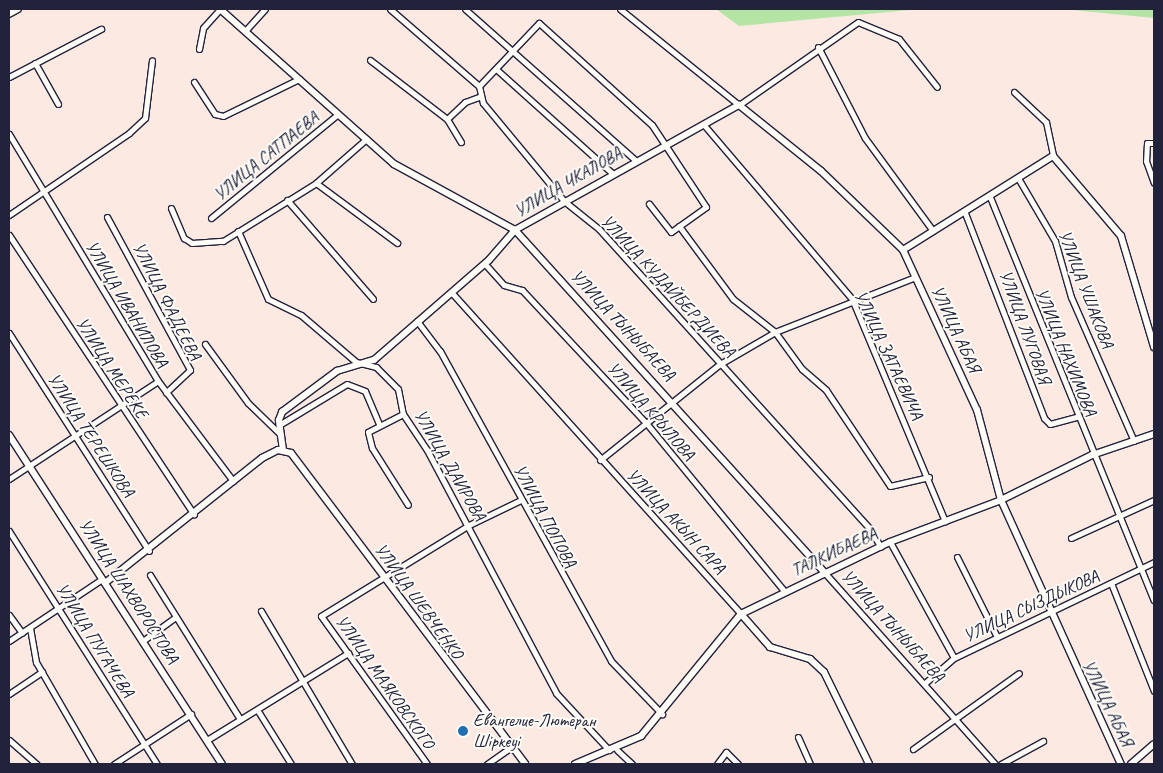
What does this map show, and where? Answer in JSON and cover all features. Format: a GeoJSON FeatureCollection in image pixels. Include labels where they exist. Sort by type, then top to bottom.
{"type":"FeatureCollection","features":[{"type":"Feature","properties":{"kind":"street"},"geometry":{"type":"LineString","coordinates":[[9,14],[18,9]]}},
{"type":"Feature","properties":{"kind":"street"},"geometry":{"type":"LineString","coordinates":[[200,49],[203,28],[220,9]]}},
{"type":"Feature","properties":{"kind":"street","name":"УЛИЦА ТЫНЫБАЕВА"},"geometry":{"type":"LineString","coordinates":[[220,9],[366,139],[426,185],[515,230],[674,403],[956,717],[995,764]]}},
{"type":"Feature","properties":{"kind":"street"},"geometry":{"type":"LineString","coordinates":[[245,31],[265,9]]}},
{"type":"Feature","properties":{"kind":"street"},"geometry":{"type":"LineString","coordinates":[[390,9],[479,86]]}},
{"type":"Feature","properties":{"kind":"street"},"geometry":{"type":"LineString","coordinates":[[466,9],[635,160]]}},
{"type":"Feature","properties":{"kind":"street","name":"УЛИЦА АБАЯ"},"geometry":{"type":"LineString","coordinates":[[620,9],[820,170],[903,250],[977,410],[1001,500],[1049,613],[1121,764]]}},
{"type":"Feature","properties":{"kind":"street","name":"УЛИЦА ЧКАЛОВА"},"geometry":{"type":"LineString","coordinates":[[279,425],[282,412],[356,362],[374,360],[485,264],[515,230],[635,160],[739,105],[846,27],[858,22],[888,32],[908,47],[937,87]]}},
{"type":"Feature","properties":{"kind":"street"},"geometry":{"type":"LineString","coordinates":[[447,119],[465,102],[479,97],[479,86],[513,50],[534,24],[539,23],[652,125],[706,206],[670,232],[649,204]]}},
{"type":"Feature","properties":{"kind":"street"},"geometry":{"type":"LineString","coordinates":[[9,77],[101,29]]}},
{"type":"Feature","properties":{"kind":"street"},"geometry":{"type":"LineString","coordinates":[[818,47],[865,138],[933,231]]}},
{"type":"Feature","properties":{"kind":"street"},"geometry":{"type":"LineString","coordinates":[[9,215],[129,133],[145,118],[152,60]]}},
{"type":"Feature","properties":{"kind":"street"},"geometry":{"type":"LineString","coordinates":[[370,60],[447,119],[461,142]]}},
{"type":"Feature","properties":{"kind":"street"},"geometry":{"type":"LineString","coordinates":[[35,63],[58,104]]}},
{"type":"Feature","properties":{"kind":"street"},"geometry":{"type":"LineString","coordinates":[[496,69],[612,173]]}},
{"type":"Feature","properties":{"kind":"street"},"geometry":{"type":"LineString","coordinates":[[194,82],[215,114],[223,116],[299,79]]}},
{"type":"Feature","properties":{"kind":"street"},"geometry":{"type":"LineString","coordinates":[[1014,92],[1046,122],[1054,156],[1121,236],[1154,347]]}},
{"type":"Feature","properties":{"kind":"street","name":"УЛИЦА КУДАЙБЕРДИЕВА"},"geometry":{"type":"LineString","coordinates":[[479,97],[564,202],[599,229],[881,547]]}},
{"type":"Feature","properties":{"kind":"street","name":"УЛИЦА САТПАЕВА"},"geometry":{"type":"LineString","coordinates":[[211,218],[338,114]]}},
{"type":"Feature","properties":{"kind":"street","name":"УЛИЦА ЗАТАЕВИЧА"},"geometry":{"type":"LineString","coordinates":[[704,125],[852,299],[929,477],[945,520]]}},
{"type":"Feature","properties":{"kind":"street","name":"УЛИЦА ИВАНИЛОВА"},"geometry":{"type":"LineString","coordinates":[[9,134],[42,192],[158,381],[233,481]]}},
{"type":"Feature","properties":{"kind":"street"},"geometry":{"type":"LineString","coordinates":[[171,208],[184,238],[192,243],[223,241],[316,183],[366,139]]}},
{"type":"Feature","properties":{"kind":"street"},"geometry":{"type":"LineString","coordinates":[[1154,143],[1147,143],[1146,161],[1154,183]]}},
{"type":"Feature","properties":{"kind":"street"},"geometry":{"type":"LineString","coordinates":[[903,250],[1054,156]]}},
{"type":"Feature","properties":{"kind":"street","name":"УЛИЦА УШАКОВА"},"geometry":{"type":"LineString","coordinates":[[1018,178],[1055,240],[1071,297],[1134,441]]}},
{"type":"Feature","properties":{"kind":"street"},"geometry":{"type":"LineString","coordinates":[[316,183],[397,243]]}},
{"type":"Feature","properties":{"kind":"street","name":"УЛИЦА НАХИМОВА"},"geometry":{"type":"LineString","coordinates":[[990,197],[1092,455],[1120,516],[1140,570],[1154,600]]}},
{"type":"Feature","properties":{"kind":"street"},"geometry":{"type":"LineString","coordinates":[[287,200],[373,299]]}},
{"type":"Feature","properties":{"kind":"street","name":"УЛИЦА ЛУГОВАЯ"},"geometry":{"type":"LineString","coordinates":[[965,213],[1044,418],[1050,424],[1077,417]]}},
{"type":"Feature","properties":{"kind":"street","name":"УЛИЦА ФАДЕЕВА"},"geometry":{"type":"LineString","coordinates":[[107,217],[190,370],[166,392]]}},
{"type":"Feature","properties":{"kind":"street"},"geometry":{"type":"LineString","coordinates":[[679,226],[733,299],[775,332],[802,369],[826,390],[890,486],[929,477]]}},
{"type":"Feature","properties":{"kind":"street","name":"УЛИЦА ДАИРОВА"},"geometry":{"type":"LineString","coordinates":[[238,231],[268,299],[301,315],[356,362],[376,368],[398,389],[403,414],[469,525],[556,693],[608,750]]}},
{"type":"Feature","properties":{"kind":"street","name":"УЛИЦА МЕРЕКЕ"},"geometry":{"type":"LineString","coordinates":[[9,235],[120,406],[194,514]]}},
{"type":"Feature","properties":{"kind":"street","name":"УЛИЦА КРЫЛОВА"},"geometry":{"type":"LineString","coordinates":[[485,264],[504,285],[522,290],[647,424],[785,592]]}},
{"type":"Feature","properties":{"kind":"street"},"geometry":{"type":"LineString","coordinates":[[600,460],[674,403],[720,364],[775,332],[852,299],[915,276]]}},
{"type":"Feature","properties":{"kind":"street","name":"УЛИЦА АКЫН САРА"},"geometry":{"type":"LineString","coordinates":[[452,293],[600,460],[770,647],[810,659],[824,672],[870,764]]}},
{"type":"Feature","properties":{"kind":"street","name":"УЛИЦА ПОПОВА"},"geometry":{"type":"LineString","coordinates":[[417,321],[440,351],[611,661],[662,714]]}},
{"type":"Feature","properties":{"kind":"street","name":"УЛИЦА ТЕРЕШКОВА"},"geometry":{"type":"LineString","coordinates":[[9,333],[149,552]]}},
{"type":"Feature","properties":{"kind":"street"},"geometry":{"type":"LineString","coordinates":[[205,344],[248,403],[281,435]]}},
{"type":"Feature","properties":{"kind":"street"},"geometry":{"type":"LineString","coordinates":[[9,479],[158,381]]}},
{"type":"Feature","properties":{"kind":"street"},"geometry":{"type":"LineString","coordinates":[[9,641],[149,552],[233,481],[272,452],[283,450],[279,425],[348,384],[365,391],[379,424]]}},
{"type":"Feature","properties":{"kind":"street"},"geometry":{"type":"LineString","coordinates":[[403,414],[379,424],[368,432],[368,440],[408,505]]}},
{"type":"Feature","properties":{"kind":"street","name":"ТАЛКИБАЕВА"},"geometry":{"type":"LineString","coordinates":[[575,764],[608,750],[616,750],[641,736],[662,714],[714,641],[741,614],[824,572],[890,542],[1001,500],[1092,455],[1154,434]]}},
{"type":"Feature","properties":{"kind":"street","name":"УЛИЦА ШАХВОРОСТОВА"},"geometry":{"type":"LineString","coordinates":[[9,435],[144,640],[222,764]]}},
{"type":"Feature","properties":{"kind":"street","name":"УЛИЦА ШЕВЧЕНКО"},"geometry":{"type":"LineString","coordinates":[[283,450],[291,454],[525,764]]}},
{"type":"Feature","properties":{"kind":"street"},"geometry":{"type":"LineString","coordinates":[[383,577],[469,525],[521,500]]}},
{"type":"Feature","properties":{"kind":"street"},"geometry":{"type":"LineString","coordinates":[[1071,538],[1154,500]]}},
{"type":"Feature","properties":{"kind":"street","name":"УЛИЦА ПУГАЧЕВА"},"geometry":{"type":"LineString","coordinates":[[9,531],[157,764]]}},
{"type":"Feature","properties":{"kind":"street"},"geometry":{"type":"LineString","coordinates":[[890,542],[954,658]]}},
{"type":"Feature","properties":{"kind":"street"},"geometry":{"type":"LineString","coordinates":[[957,557],[997,637]]}},
{"type":"Feature","properties":{"kind":"street","name":"УЛИЦА СЫЗДЫКОВА"},"geometry":{"type":"LineString","coordinates":[[925,683],[954,658],[1154,562]]}},
{"type":"Feature","properties":{"kind":"street"},"geometry":{"type":"LineString","coordinates":[[150,575],[240,719]]}},
{"type":"Feature","properties":{"kind":"street","name":"УЛИЦА МАЯКОВСКОГО"},"geometry":{"type":"LineString","coordinates":[[383,577],[321,616],[426,764]]}},
{"type":"Feature","properties":{"kind":"street"},"geometry":{"type":"LineString","coordinates":[[1111,583],[1154,691]]}},
{"type":"Feature","properties":{"kind":"street"},"geometry":{"type":"LineString","coordinates":[[261,611],[301,684],[352,764]]}},
{"type":"Feature","properties":{"kind":"street"},"geometry":{"type":"LineString","coordinates":[[9,616],[22,633]]}},
{"type":"Feature","properties":{"kind":"street"},"geometry":{"type":"LineString","coordinates":[[144,640],[176,617]]}},
{"type":"Feature","properties":{"kind":"street"},"geometry":{"type":"LineString","coordinates":[[30,628],[42,672],[95,764]]}},
{"type":"Feature","properties":{"kind":"street"},"geometry":{"type":"LineString","coordinates":[[207,740],[240,719],[258,711],[348,653]]}},
{"type":"Feature","properties":{"kind":"street"},"geometry":{"type":"LineString","coordinates":[[9,694],[42,672]]}},
{"type":"Feature","properties":{"kind":"street"},"geometry":{"type":"LineString","coordinates":[[913,748],[1019,673]]}},
{"type":"Feature","properties":{"kind":"street"},"geometry":{"type":"LineString","coordinates":[[258,711],[291,764]]}},
{"type":"Feature","properties":{"kind":"street"},"geometry":{"type":"LineString","coordinates":[[114,764],[191,714]]}},
{"type":"Feature","properties":{"kind":"street"},"geometry":{"type":"LineString","coordinates":[[798,737],[810,764]]}},
{"type":"Feature","properties":{"kind":"street"},"geometry":{"type":"LineString","coordinates":[[9,740],[37,764]]}},
{"type":"Feature","properties":{"kind":"street"},"geometry":{"type":"LineString","coordinates":[[1001,764],[1043,741]]}},
{"type":"Feature","properties":{"kind":"street"},"geometry":{"type":"LineString","coordinates":[[1131,764],[1154,744]]}},
{"type":"Feature","properties":{"kind":"street"},"geometry":{"type":"LineString","coordinates":[[486,764],[511,747]]}},
{"type":"Feature","properties":{"kind":"street"},"geometry":{"type":"LineString","coordinates":[[616,750],[632,764]]}},
{"type":"Feature","properties":{"kind":"street"},"geometry":{"type":"LineString","coordinates":[[717,764],[726,752],[738,764]]}},
{"type":"Feature","properties":{"kind":"green space"},"geometry":{"type":"Polygon","coordinates":[[[716,9],[921,9],[739,26],[716,9]]]}},
{"type":"Feature","properties":{"kind":"green space"},"geometry":{"type":"Polygon","coordinates":[[[1062,9],[1154,9],[1154,18],[1062,9]]]}},
{"type":"Feature","properties":{"kind":"place","name":"Евангелие-Лютеран Шіркеуі"},"geometry":{"type":"Point","coordinates":[463,731]}}]}
